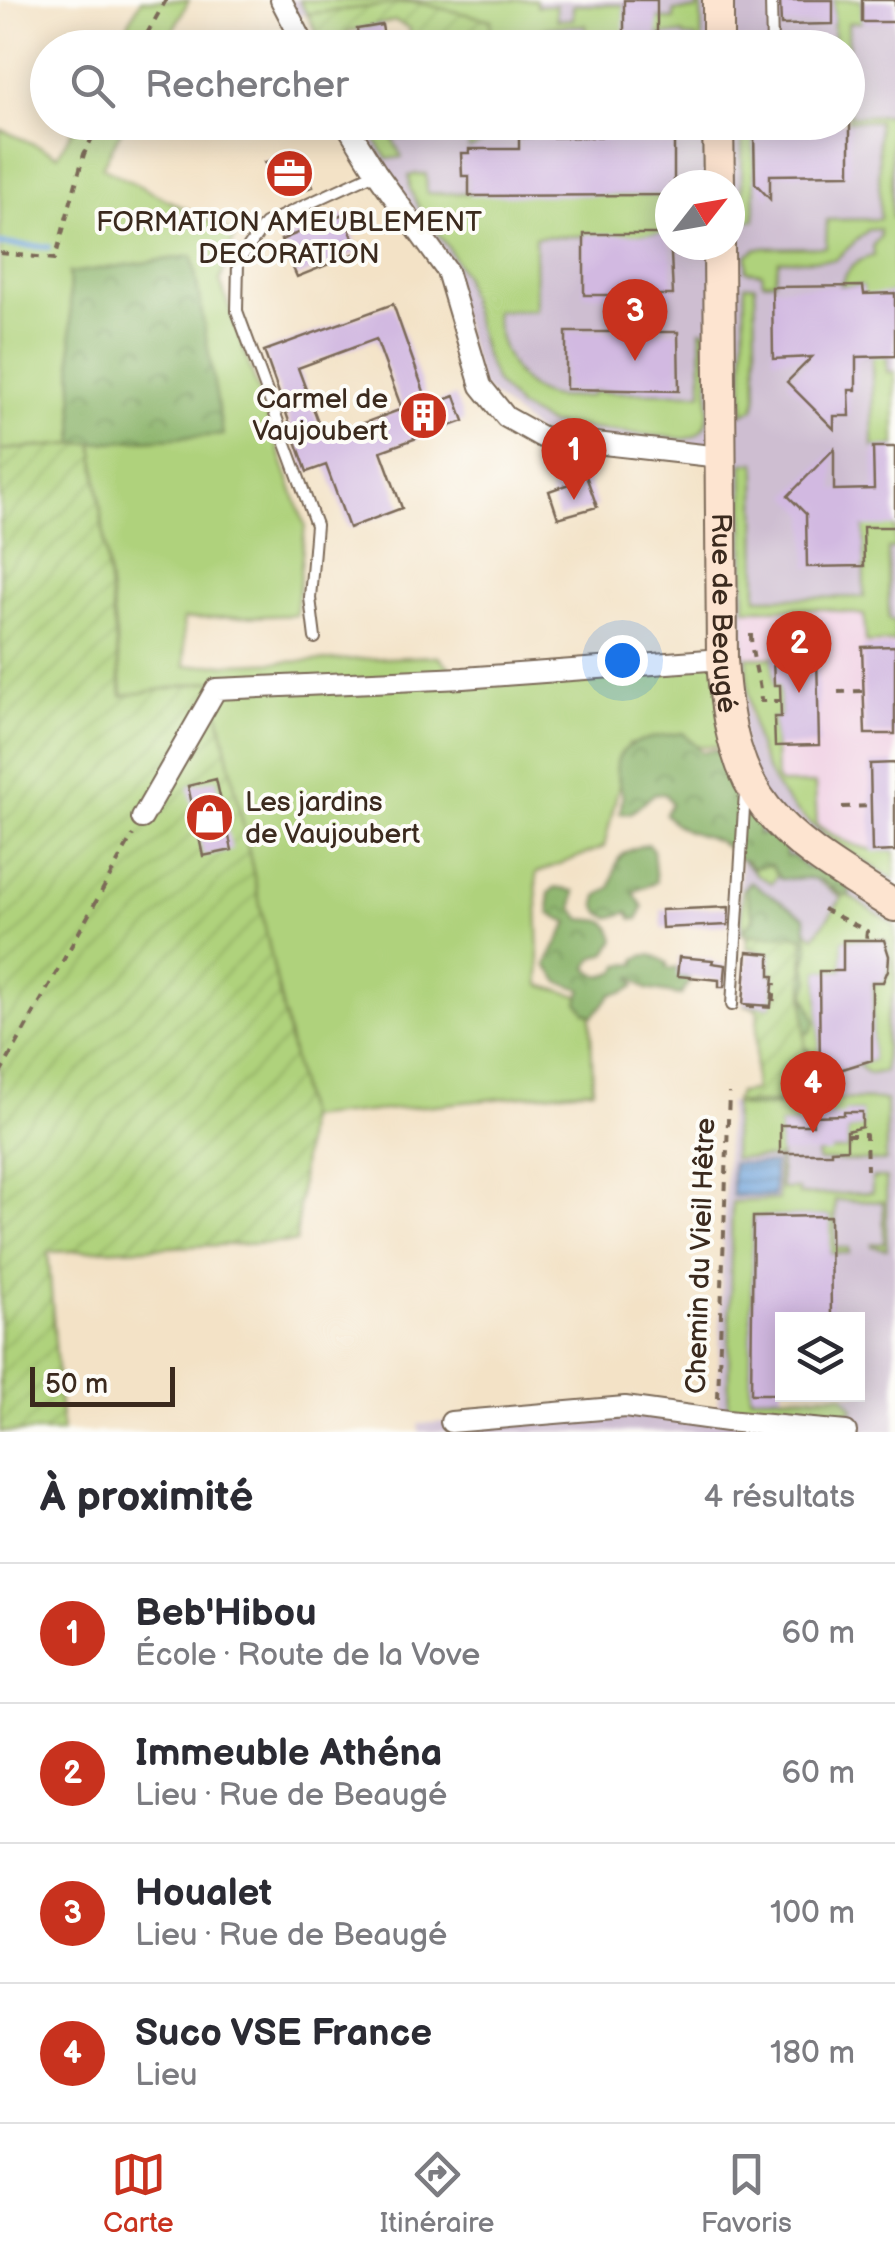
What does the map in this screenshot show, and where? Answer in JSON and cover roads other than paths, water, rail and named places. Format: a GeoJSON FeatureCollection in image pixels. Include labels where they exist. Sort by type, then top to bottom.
{"type":"FeatureCollection","features":[{"type":"Feature","properties":{"kind":"street"},"geometry":{"type":"LineString","coordinates":[[281,0],[297,30]]}},
{"type":"Feature","properties":{"kind":"street"},"geometry":{"type":"LineString","coordinates":[[718,0],[718,30]]}},
{"type":"Feature","properties":{"kind":"street"},"geometry":{"type":"LineString","coordinates":[[356,140],[447,271],[481,386],[506,417],[542,437],[720,456]]}},
{"type":"Feature","properties":{"kind":"street"},"geometry":{"type":"LineString","coordinates":[[718,140],[719,170]]}},
{"type":"Feature","properties":{"kind":"street","name":"Rue de Beaugé"},"geometry":{"type":"LineString","coordinates":[[719,260],[722,659],[728,726],[762,806],[792,838],[895,906]]}},
{"type":"Feature","properties":{"kind":"street"},"geometry":{"type":"LineString","coordinates":[[142,818],[216,689],[722,659]]}},
{"type":"Feature","properties":{"kind":"street"},"geometry":{"type":"LineString","coordinates":[[452,1422],[625,1407],[846,1432]]}},
{"type":"Feature","properties":{"kind":"lane"},"geometry":{"type":"LineString","coordinates":[[771,0],[772,30]]}},
{"type":"Feature","properties":{"kind":"lane"},"geometry":{"type":"LineString","coordinates":[[315,638],[310,598],[316,525],[237,311],[238,262],[265,224],[376,172]]}},
{"type":"Feature","properties":{"kind":"lane"},"geometry":{"type":"LineString","coordinates":[[732,1005],[746,776]]}},
{"type":"Feature","properties":{"kind":"water"},"geometry":{"type":"Polygon","coordinates":[[[732,1163],[774,1164],[774,1197],[732,1196],[732,1163]]]}},
{"type":"Feature","properties":{"kind":"waterway"},"geometry":{"type":"LineString","coordinates":[[0,244],[48,247]]}},
{"type":"Feature","properties":{"kind":"place","name":"FORMATION AMEUBLEMENT DECORATION"},"geometry":{"type":"Point","coordinates":[289,174]}},
{"type":"Feature","properties":{"kind":"place","name":"Houalet"},"geometry":{"type":"Point","coordinates":[635,361]}},
{"type":"Feature","properties":{"kind":"place","name":"Carmel de Vaujoubert"},"geometry":{"type":"Point","coordinates":[423,415]}},
{"type":"Feature","properties":{"kind":"place","name":"Beb'Hibou"},"geometry":{"type":"Point","coordinates":[574,500]}},
{"type":"Feature","properties":{"kind":"place","name":"Immeuble Athéna"},"geometry":{"type":"Point","coordinates":[799,693]}},
{"type":"Feature","properties":{"kind":"place","name":"Les jardins de Vaujoubert"},"geometry":{"type":"Point","coordinates":[210,818]}},
{"type":"Feature","properties":{"kind":"place","name":"Suco VSE France"},"geometry":{"type":"Point","coordinates":[813,1133]}}]}
